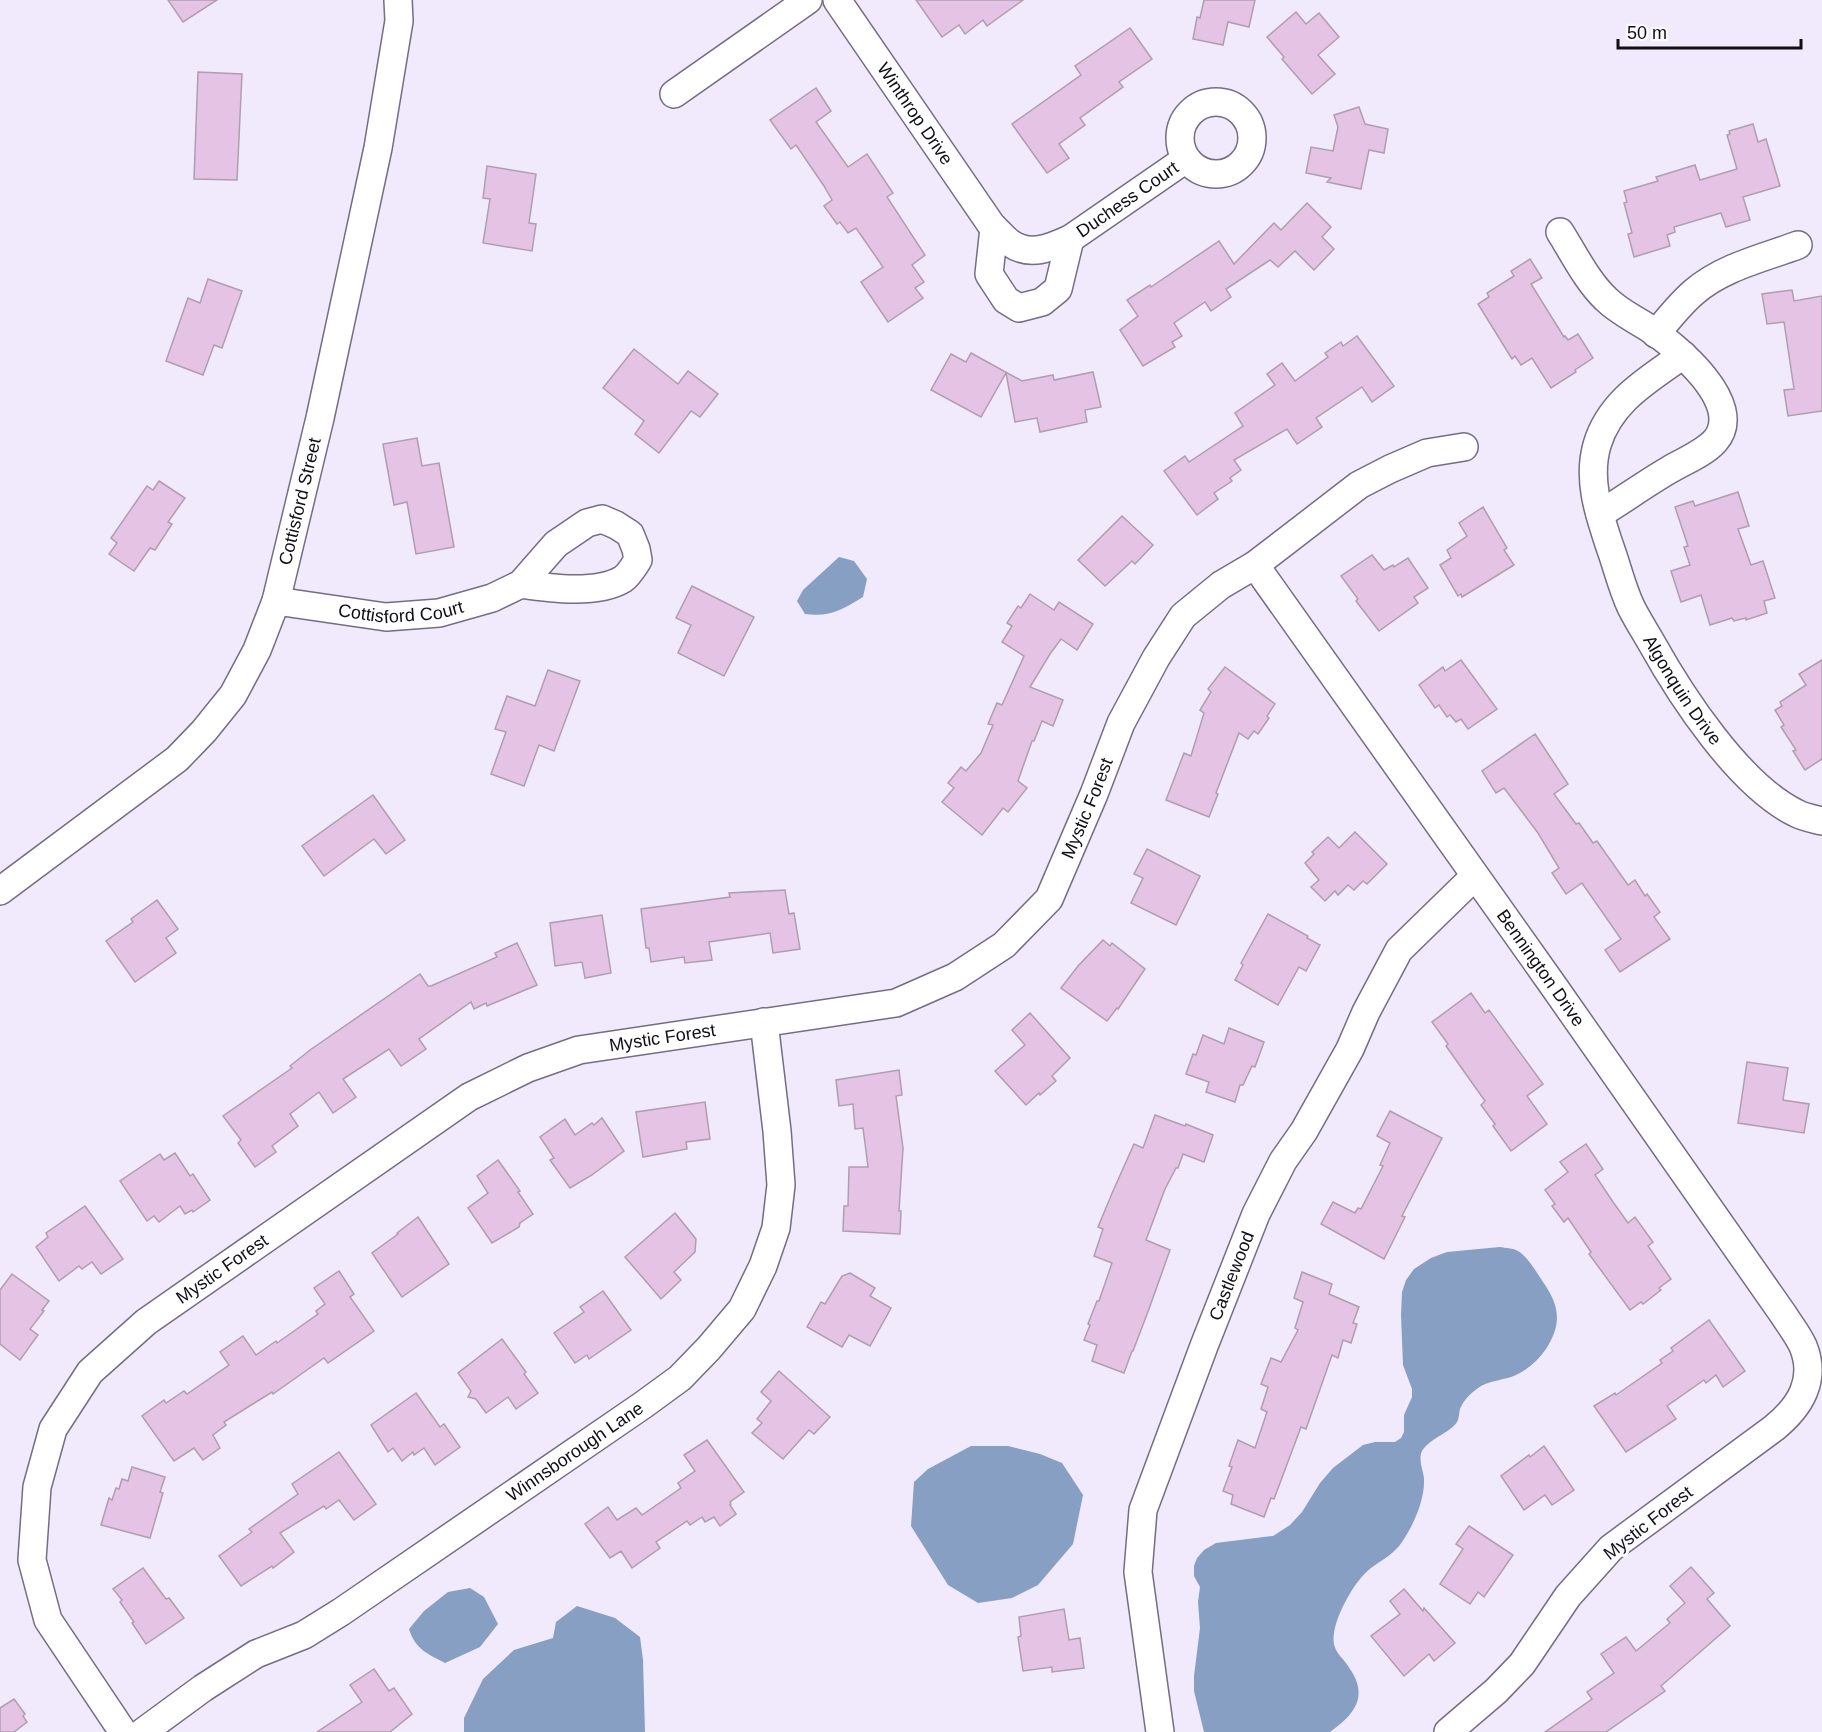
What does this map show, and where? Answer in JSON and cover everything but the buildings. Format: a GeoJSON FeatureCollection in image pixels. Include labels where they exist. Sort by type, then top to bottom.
{"type":"FeatureCollection","features":[{"type":"Feature","properties":{"kind":"street","name":"Cottisford Street"},"geometry":{"type":"LineString","coordinates":[[0,891],[177,759],[204,731],[233,695],[257,650],[276,601],[320,418],[378,147],[399,21],[398,0]]}},
{"type":"Feature","properties":{"kind":"street"},"geometry":{"type":"LineString","coordinates":[[674,94],[808,0]]}},
{"type":"Feature","properties":{"kind":"street","name":"Winthrop Drive"},"geometry":{"type":"LineString","coordinates":[[837,0],[994,228],[1011,244],[1032,251]]}},
{"type":"Feature","properties":{"kind":"street","name":"Duchess Court"},"geometry":{"type":"LineString","coordinates":[[1032,251],[1051,248],[1070,239],[1186,159]]}},
{"type":"Feature","properties":{"kind":"street","name":"Duchess Court"},"geometry":{"type":"LineString","coordinates":[[994,228],[989,273],[1006,300],[1019,308],[1042,302],[1058,289],[1070,239]]}},
{"type":"Feature","properties":{"kind":"street"},"geometry":{"type":"LineString","coordinates":[[1560,232],[1604,297],[1615,308],[1656,334],[1683,355],[1711,385],[1719,399],[1723,423],[1715,440],[1699,453],[1600,514]]}},
{"type":"Feature","properties":{"kind":"street"},"geometry":{"type":"LineString","coordinates":[[1656,334],[1695,291],[1711,280],[1732,269],[1798,246]]}},
{"type":"Feature","properties":{"kind":"street","name":"Algonquin Drive"},"geometry":{"type":"LineString","coordinates":[[1683,355],[1626,397],[1605,426],[1593,466],[1594,490],[1600,514],[1630,606],[1668,674],[1714,737],[1746,775],[1796,814],[1822,821]]}},
{"type":"Feature","properties":{"kind":"street","name":"Mystic Forest"},"geometry":{"type":"LineString","coordinates":[[123,1732],[48,1620],[32,1560],[37,1487],[53,1429],[90,1372],[146,1322],[469,1097],[528,1068],[579,1050],[896,1003],[955,977],[1004,945],[1049,899],[1094,794],[1121,723],[1155,658],[1184,616],[1221,585],[1255,565],[1359,485],[1427,453],[1464,447]]}},
{"type":"Feature","properties":{"kind":"street","name":"Bennington Drive"},"geometry":{"type":"LineString","coordinates":[[1255,565],[1795,1331],[1808,1361],[1807,1377]]}},
{"type":"Feature","properties":{"kind":"street","name":"Cottisford Court"},"geometry":{"type":"LineString","coordinates":[[276,601],[386,617],[439,612],[492,598],[520,584]]}},
{"type":"Feature","properties":{"kind":"street","name":"Castlewood"},"geometry":{"type":"LineString","coordinates":[[1160,1732],[1138,1572],[1143,1510],[1256,1214],[1282,1161],[1304,1131],[1350,1049],[1366,1012],[1399,950],[1475,876]]}},
{"type":"Feature","properties":{"kind":"street","name":"Winnsborough Lane"},"geometry":{"type":"LineString","coordinates":[[143,1732],[203,1688],[256,1654],[304,1635],[341,1612],[643,1405],[680,1378],[709,1348],[742,1309],[763,1266],[776,1228],[781,1185],[764,1022]]}},
{"type":"Feature","properties":{"kind":"street","name":"Mystic Forest"},"geometry":{"type":"LineString","coordinates":[[1448,1732],[1496,1691],[1522,1664],[1568,1596],[1611,1548],[1791,1414],[1801,1400],[1807,1377]]}},
{"type":"Feature","properties":{"kind":"water"},"geometry":{"type":"Polygon","coordinates":[[[839,557],[854,561],[867,579],[863,597],[836,612],[805,614],[797,601],[803,590],[839,557]]]}},
{"type":"Feature","properties":{"kind":"water"},"geometry":{"type":"Polygon","coordinates":[[[1500,1247],[1514,1249],[1521,1253],[1538,1274],[1556,1307],[1555,1331],[1546,1349],[1521,1373],[1485,1384],[1471,1393],[1462,1405],[1458,1421],[1454,1426],[1422,1451],[1420,1457],[1424,1478],[1423,1495],[1411,1528],[1396,1550],[1359,1580],[1336,1625],[1334,1645],[1356,1679],[1358,1688],[1356,1705],[1352,1712],[1330,1732],[1204,1732],[1194,1691],[1200,1628],[1198,1602],[1200,1587],[1194,1576],[1197,1558],[1204,1550],[1216,1543],[1273,1536],[1290,1525],[1302,1512],[1320,1483],[1333,1468],[1363,1445],[1375,1442],[1395,1442],[1401,1438],[1404,1432],[1404,1415],[1412,1397],[1412,1389],[1403,1365],[1401,1315],[1402,1292],[1406,1280],[1414,1269],[1431,1258],[1447,1252],[1500,1247]]]}},
{"type":"Feature","properties":{"kind":"water"},"geometry":{"type":"Polygon","coordinates":[[[971,1446],[1008,1446],[1040,1454],[1062,1463],[1083,1495],[1073,1544],[1038,1585],[1012,1598],[978,1603],[948,1585],[911,1526],[914,1482],[928,1469],[971,1446]]]}},
{"type":"Feature","properties":{"kind":"water"},"geometry":{"type":"Polygon","coordinates":[[[470,1588],[484,1597],[498,1624],[480,1647],[445,1663],[419,1646],[409,1629],[424,1611],[448,1592],[470,1588]]]}},
{"type":"Feature","properties":{"kind":"water"},"geometry":{"type":"Polygon","coordinates":[[[577,1606],[615,1618],[640,1637],[645,1732],[464,1732],[464,1718],[483,1679],[514,1650],[553,1638],[556,1622],[577,1606]]]}}]}
